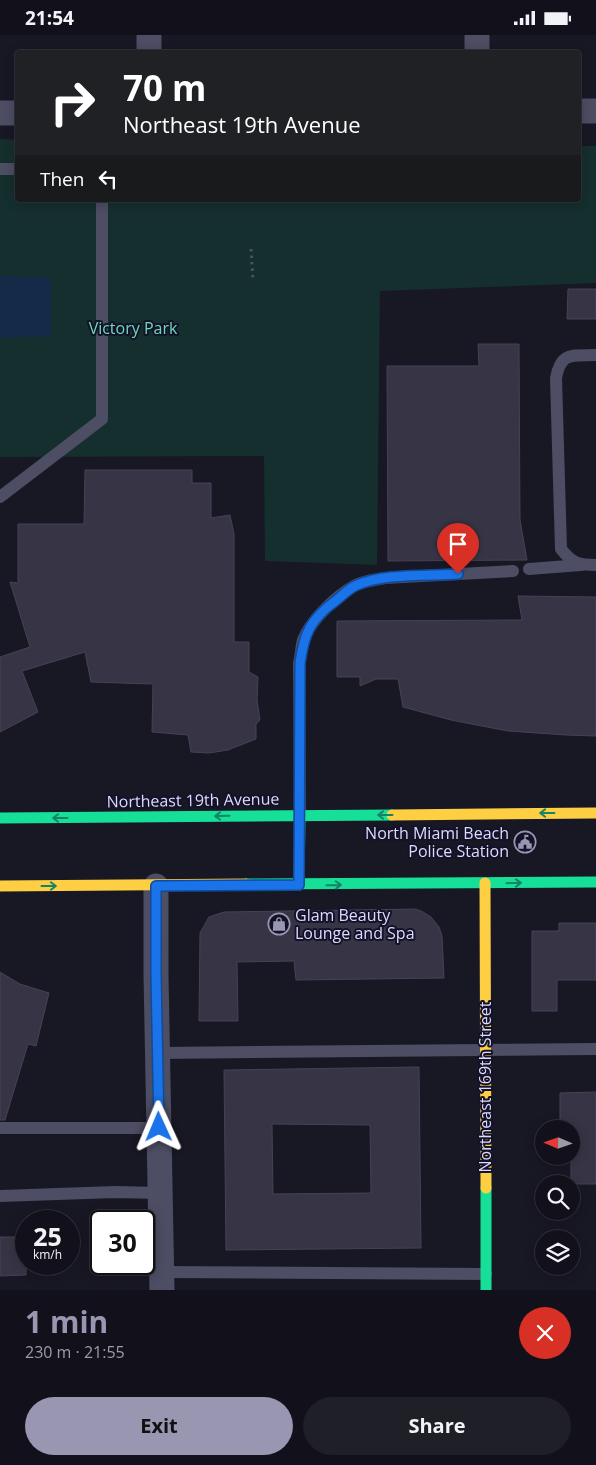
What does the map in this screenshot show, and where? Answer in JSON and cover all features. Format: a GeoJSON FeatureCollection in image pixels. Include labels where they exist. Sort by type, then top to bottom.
{"type":"FeatureCollection","features":[{"type":"Feature","properties":{"kind":"street"},"geometry":{"type":"LineString","coordinates":[[149,35],[149,50]]}},
{"type":"Feature","properties":{"kind":"street"},"geometry":{"type":"LineString","coordinates":[[477,35],[477,50]]}},
{"type":"Feature","properties":{"kind":"street"},"geometry":{"type":"LineString","coordinates":[[581,111],[596,111]]}},
{"type":"Feature","properties":{"kind":"street"},"geometry":{"type":"LineString","coordinates":[[0,113],[15,113]]}},
{"type":"Feature","properties":{"kind":"street","name":"Northeast 19th Avenue"},"geometry":{"type":"LineString","coordinates":[[0,818],[596,813]]}},
{"type":"Feature","properties":{"kind":"street"},"geometry":{"type":"LineString","coordinates":[[299,885],[300,816]]}},
{"type":"Feature","properties":{"kind":"street"},"geometry":{"type":"LineString","coordinates":[[0,886],[596,882]]}},
{"type":"Feature","properties":{"kind":"street","name":"Northeast 169th Street"},"geometry":{"type":"LineString","coordinates":[[485,883],[486,1290]]}},
{"type":"Feature","properties":{"kind":"street"},"geometry":{"type":"LineString","coordinates":[[156,886],[162,1281]]}},
{"type":"Feature","properties":{"kind":"lane"},"geometry":{"type":"LineString","coordinates":[[0,169],[15,169]]}},
{"type":"Feature","properties":{"kind":"lane"},"geometry":{"type":"LineString","coordinates":[[0,497],[102,419],[102,202]]}},
{"type":"Feature","properties":{"kind":"lane"},"geometry":{"type":"LineString","coordinates":[[590,565],[570,560],[561,549],[556,378],[558,365],[568,356],[596,355]]}},
{"type":"Feature","properties":{"kind":"lane"},"geometry":{"type":"LineString","coordinates":[[529,569],[590,565]]}},
{"type":"Feature","properties":{"kind":"lane"},"geometry":{"type":"LineString","coordinates":[[300,816],[300,663],[303,641],[312,622],[327,607],[355,586],[370,581],[384,578],[513,571]]}},
{"type":"Feature","properties":{"kind":"lane"},"geometry":{"type":"LineString","coordinates":[[158,1053],[596,1049]]}},
{"type":"Feature","properties":{"kind":"lane"},"geometry":{"type":"LineString","coordinates":[[0,1128],[159,1127]]}},
{"type":"Feature","properties":{"kind":"lane"},"geometry":{"type":"LineString","coordinates":[[0,1196],[115,1192],[160,1193]]}},
{"type":"Feature","properties":{"kind":"lane"},"geometry":{"type":"LineString","coordinates":[[162,1281],[486,1274]]}},
{"type":"Feature","properties":{"kind":"path"},"geometry":{"type":"LineString","coordinates":[[251,249],[253,279]]}},
{"type":"Feature","properties":{"kind":"green space","name":"Victory Park"},"geometry":{"type":"Polygon","coordinates":[[[0,139],[15,140],[15,202],[581,202],[581,146],[596,146],[596,283],[380,291],[377,565],[265,561],[264,456],[0,457],[0,139]]]}},
{"type":"Feature","properties":{"kind":"water"},"geometry":{"type":"Polygon","coordinates":[[[0,276],[50,277],[51,336],[0,338],[0,276]]]}},
{"type":"Feature","properties":{"kind":"building"},"geometry":{"type":"Polygon","coordinates":[[[568,289],[596,289],[596,319],[567,319],[568,289]]]}},
{"type":"Feature","properties":{"kind":"building"},"geometry":{"type":"Polygon","coordinates":[[[478,344],[519,344],[520,520],[527,560],[388,561],[387,366],[479,366],[478,344]]]}},
{"type":"Feature","properties":{"kind":"building"},"geometry":{"type":"Polygon","coordinates":[[[85,470],[192,470],[192,483],[211,483],[211,518],[230,515],[234,534],[234,642],[249,642],[249,672],[258,677],[257,700],[260,720],[256,724],[256,739],[228,750],[209,753],[191,752],[188,735],[152,732],[153,684],[91,682],[85,652],[22,671],[38,712],[0,732],[0,657],[30,647],[10,582],[18,583],[18,524],[84,524],[85,470]]]}},
{"type":"Feature","properties":{"kind":"building"},"geometry":{"type":"Polygon","coordinates":[[[518,596],[596,597],[596,736],[508,731],[451,720],[403,707],[398,679],[376,679],[360,686],[360,677],[337,677],[337,621],[522,620],[518,596]]]}},
{"type":"Feature","properties":{"kind":"building"},"geometry":{"type":"Polygon","coordinates":[[[416,909],[431,917],[439,927],[442,936],[444,978],[296,980],[294,961],[237,962],[238,1021],[199,1021],[200,933],[209,917],[224,912],[416,909]]]}},
{"type":"Feature","properties":{"kind":"building"},"geometry":{"type":"Polygon","coordinates":[[[559,923],[596,923],[596,980],[557,980],[557,1011],[532,1011],[532,931],[559,931],[559,923]]]}},
{"type":"Feature","properties":{"kind":"building"},"geometry":{"type":"Polygon","coordinates":[[[0,972],[20,984],[49,993],[36,1046],[28,1044],[5,1120],[0,1120],[0,972]]]}},
{"type":"Feature","properties":{"kind":"building"},"geometry":{"type":"Polygon","coordinates":[[[419,1067],[421,1248],[226,1250],[224,1070],[419,1067]],[[272,1124],[273,1194],[371,1193],[370,1125],[272,1124]]]}},
{"type":"Feature","properties":{"kind":"building"},"geometry":{"type":"Polygon","coordinates":[[[596,1092],[596,1184],[580,1184],[580,1175],[571,1175],[571,1165],[580,1165],[580,1120],[560,1120],[560,1093],[596,1092]]]}},
{"type":"Feature","properties":{"kind":"building"},"geometry":{"type":"Polygon","coordinates":[[[0,1237],[15,1237],[15,1275],[26,1275],[0,1276],[0,1237]]]}},
{"type":"Feature","properties":{"kind":"traffic: fast"},"geometry":{"type":"LineString","coordinates":[[0,818],[392,815]]}},
{"type":"Feature","properties":{"kind":"traffic: fast"},"geometry":{"type":"LineString","coordinates":[[299,885],[300,816]]}},
{"type":"Feature","properties":{"kind":"traffic: fast"},"geometry":{"type":"LineString","coordinates":[[246,884],[596,882]]}},
{"type":"Feature","properties":{"kind":"traffic: fast"},"geometry":{"type":"LineString","coordinates":[[486,1188],[486,1290]]}},
{"type":"Feature","properties":{"kind":"traffic: slow"},"geometry":{"type":"LineString","coordinates":[[392,815],[596,813]]}},
{"type":"Feature","properties":{"kind":"traffic: slow"},"geometry":{"type":"LineString","coordinates":[[485,883],[486,1188]]}},
{"type":"Feature","properties":{"kind":"traffic: slow"},"geometry":{"type":"LineString","coordinates":[[0,886],[246,884]]}},
{"type":"Feature","properties":{"kind":"place","name":"North Miami Beach Police Station"},"geometry":{"type":"Point","coordinates":[525,842]}},
{"type":"Feature","properties":{"kind":"place","name":"Glam Beauty Lounge and Spa"},"geometry":{"type":"Point","coordinates":[279,924]}},
{"type":"Feature","properties":{"kind":"route"},"geometry":{"type":"LineString","coordinates":[[159,1127],[156,886],[299,885],[300,663],[303,641],[312,622],[327,607],[355,586],[370,581],[384,578],[458,574]]}}]}
